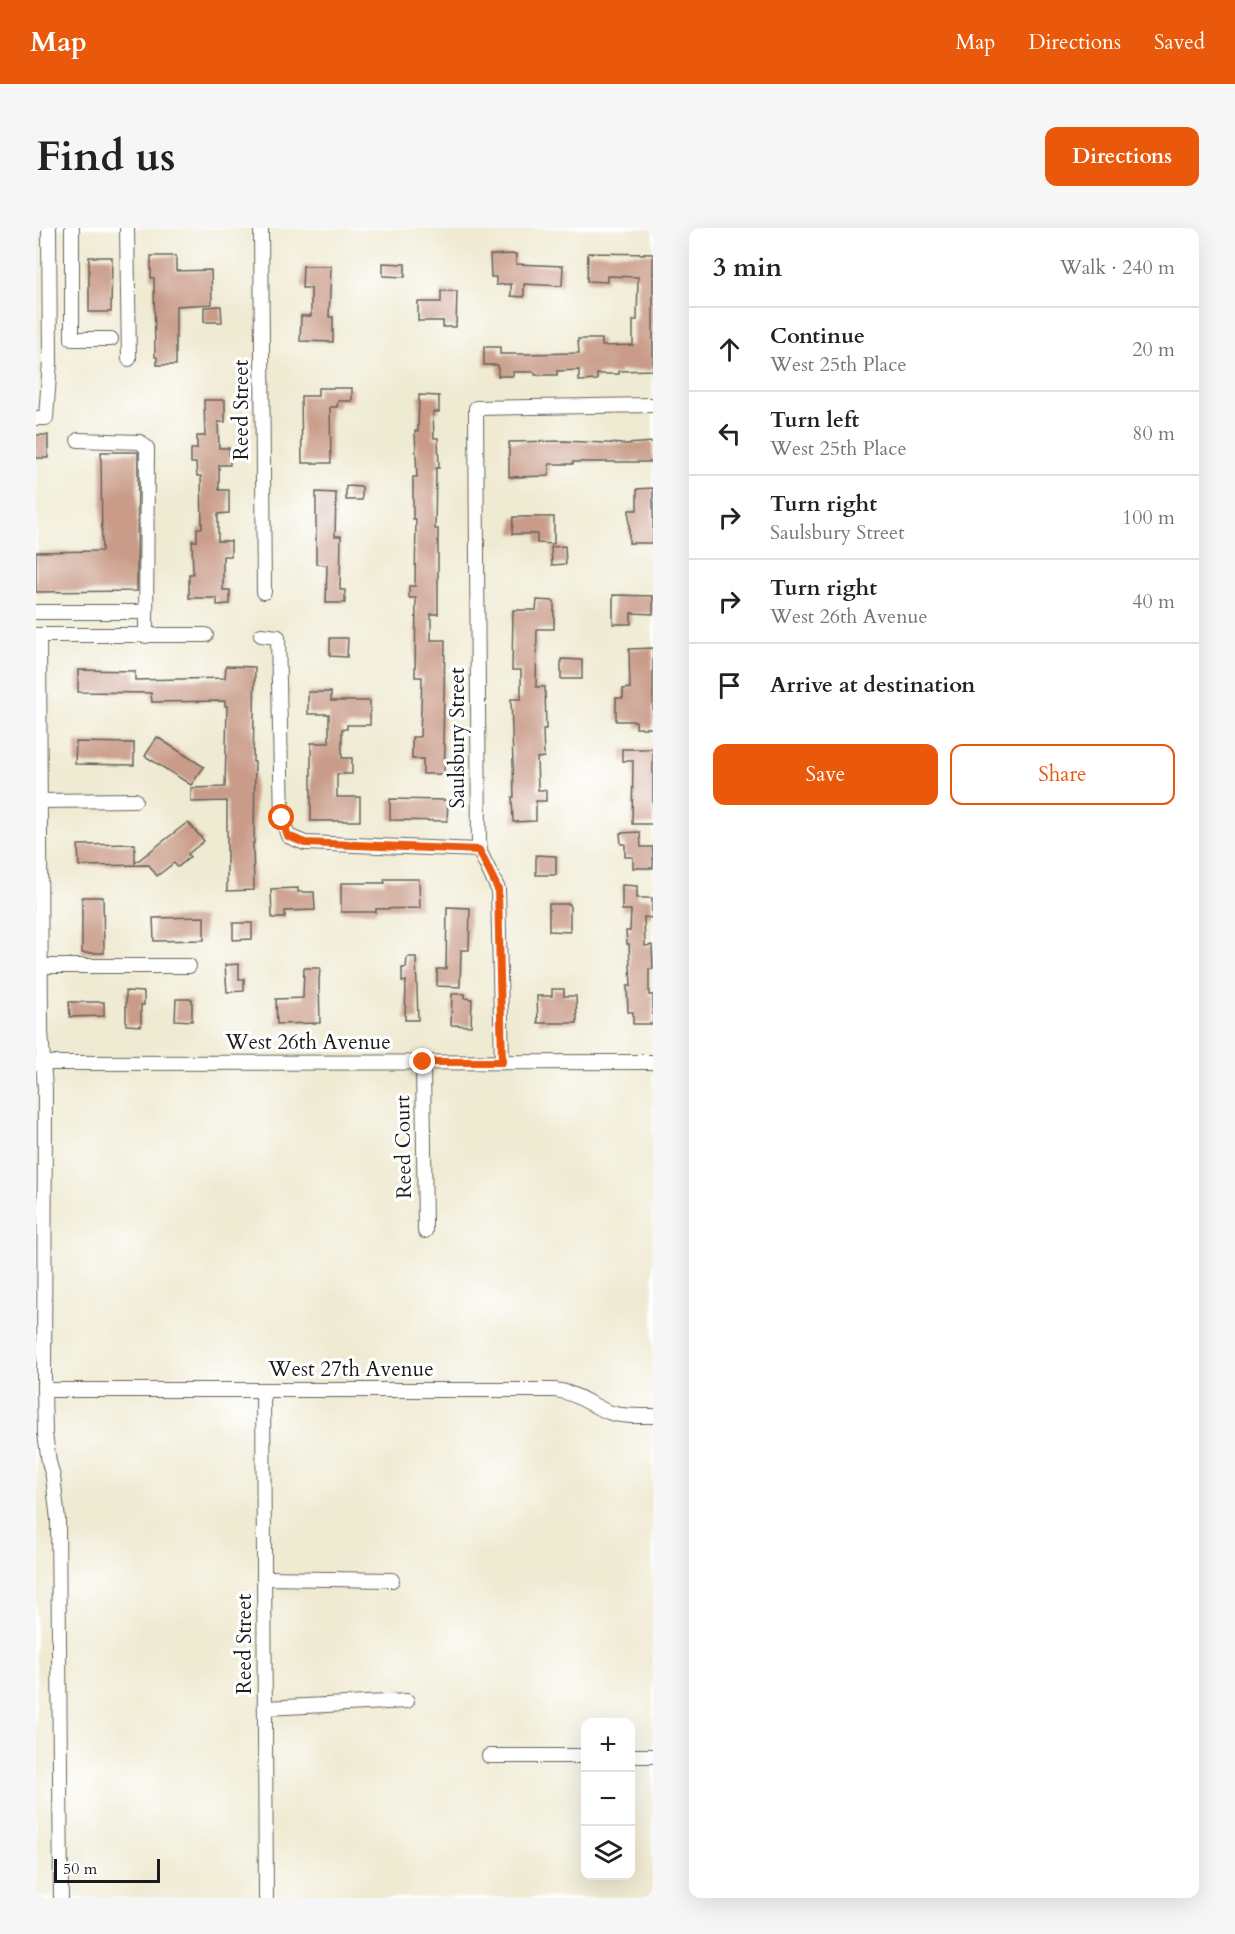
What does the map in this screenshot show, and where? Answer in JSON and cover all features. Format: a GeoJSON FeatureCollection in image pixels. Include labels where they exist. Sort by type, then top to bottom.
{"type":"FeatureCollection","features":[{"type":"Feature","properties":{"kind":"street"},"geometry":{"type":"LineString","coordinates":[[36,418],[46,418],[50,361],[49,228]]}},
{"type":"Feature","properties":{"kind":"street"},"geometry":{"type":"LineString","coordinates":[[72,228],[72,339],[111,339]]}},
{"type":"Feature","properties":{"kind":"street"},"geometry":{"type":"LineString","coordinates":[[127,228],[129,359]]}},
{"type":"Feature","properties":{"kind":"street","name":"Reed Street"},"geometry":{"type":"LineString","coordinates":[[261,228],[264,592]]}},
{"type":"Feature","properties":{"kind":"street","name":"Saulsbury Street"},"geometry":{"type":"LineString","coordinates":[[502,1062],[498,889],[479,850],[476,408],[653,405]]}},
{"type":"Feature","properties":{"kind":"street"},"geometry":{"type":"LineString","coordinates":[[78,440],[140,442],[147,448],[146,636]]}},
{"type":"Feature","properties":{"kind":"street"},"geometry":{"type":"LineString","coordinates":[[36,612],[145,612]]}},
{"type":"Feature","properties":{"kind":"street"},"geometry":{"type":"LineString","coordinates":[[61,1898],[58,1520],[45,1434],[44,1390],[45,1089],[40,1063],[38,635],[206,635]]}},
{"type":"Feature","properties":{"kind":"street"},"geometry":{"type":"LineString","coordinates":[[261,635],[278,637],[282,818],[288,836],[305,843],[479,850]]}},
{"type":"Feature","properties":{"kind":"street"},"geometry":{"type":"LineString","coordinates":[[40,801],[135,800]]}},
{"type":"Feature","properties":{"kind":"street"},"geometry":{"type":"LineString","coordinates":[[41,966],[189,966]]}},
{"type":"Feature","properties":{"kind":"street","name":"Reed Court"},"geometry":{"type":"LineString","coordinates":[[423,1062],[425,1231]]}},
{"type":"Feature","properties":{"kind":"street","name":"West 26th Avenue"},"geometry":{"type":"LineString","coordinates":[[40,1063],[653,1062]]}},
{"type":"Feature","properties":{"kind":"street","name":"West 27th Avenue"},"geometry":{"type":"LineString","coordinates":[[44,1390],[555,1390],[575,1395],[603,1410],[617,1414],[653,1416]]}},
{"type":"Feature","properties":{"kind":"street","name":"Reed Street"},"geometry":{"type":"LineString","coordinates":[[263,1390],[266,1898]]}},
{"type":"Feature","properties":{"kind":"street"},"geometry":{"type":"LineString","coordinates":[[264,1578],[392,1580]]}},
{"type":"Feature","properties":{"kind":"street"},"geometry":{"type":"LineString","coordinates":[[265,1708],[407,1701]]}},
{"type":"Feature","properties":{"kind":"street"},"geometry":{"type":"LineString","coordinates":[[489,1756],[581,1756]]}},
{"type":"Feature","properties":{"kind":"street"},"geometry":{"type":"LineString","coordinates":[[635,1756],[653,1756]]}},
{"type":"Feature","properties":{"kind":"building"},"geometry":{"type":"Polygon","coordinates":[[[588,253],[653,254],[653,370],[597,374],[597,380],[579,381],[579,370],[557,371],[557,375],[513,372],[513,376],[498,376],[498,365],[484,365],[484,347],[500,347],[500,354],[521,354],[579,353],[578,339],[602,339],[602,346],[633,345],[633,320],[637,320],[638,277],[607,276],[607,282],[587,281],[588,253]]]}},
{"type":"Feature","properties":{"kind":"building"},"geometry":{"type":"Polygon","coordinates":[[[516,254],[516,264],[563,266],[562,286],[524,284],[524,297],[511,296],[511,284],[496,285],[496,277],[491,277],[490,255],[516,254]]]}},
{"type":"Feature","properties":{"kind":"building"},"geometry":{"type":"Polygon","coordinates":[[[151,256],[176,256],[176,271],[211,270],[212,304],[176,306],[176,365],[157,365],[157,357],[155,357],[154,278],[151,278],[151,256]]]}},
{"type":"Feature","properties":{"kind":"building"},"geometry":{"type":"Polygon","coordinates":[[[89,257],[112,257],[111,312],[89,312],[89,257]]]}},
{"type":"Feature","properties":{"kind":"building"},"geometry":{"type":"Polygon","coordinates":[[[383,263],[405,264],[405,277],[383,276],[383,263]]]}},
{"type":"Feature","properties":{"kind":"building"},"geometry":{"type":"Polygon","coordinates":[[[303,266],[331,266],[329,317],[333,317],[333,342],[300,341],[301,316],[311,316],[311,288],[302,288],[303,266]]]}},
{"type":"Feature","properties":{"kind":"building"},"geometry":{"type":"Polygon","coordinates":[[[441,291],[457,291],[456,327],[443,327],[443,321],[418,321],[418,302],[441,302],[441,291]]]}},
{"type":"Feature","properties":{"kind":"building"},"geometry":{"type":"Polygon","coordinates":[[[221,306],[222,322],[204,322],[204,307],[221,306]]]}},
{"type":"Feature","properties":{"kind":"building"},"geometry":{"type":"Polygon","coordinates":[[[318,388],[352,388],[352,401],[338,401],[337,407],[330,407],[331,463],[302,463],[301,396],[318,396],[318,388]]]}},
{"type":"Feature","properties":{"kind":"building"},"geometry":{"type":"Polygon","coordinates":[[[419,395],[439,396],[439,412],[433,412],[434,438],[438,438],[439,468],[436,468],[435,529],[438,529],[438,614],[431,614],[431,640],[445,640],[444,774],[423,774],[423,759],[412,759],[412,737],[420,737],[422,677],[415,677],[416,598],[409,598],[409,586],[415,586],[416,519],[413,519],[413,477],[417,477],[415,431],[418,431],[419,395]]]}},
{"type":"Feature","properties":{"kind":"building"},"geometry":{"type":"Polygon","coordinates":[[[204,400],[225,400],[225,422],[218,422],[219,448],[229,448],[230,465],[219,465],[219,490],[229,490],[229,513],[218,514],[218,541],[231,541],[231,556],[223,556],[223,590],[230,590],[230,604],[217,605],[217,598],[189,598],[189,574],[193,574],[192,541],[197,541],[197,528],[202,528],[201,476],[197,476],[196,463],[191,463],[191,449],[197,449],[197,436],[205,436],[204,400]]]}},
{"type":"Feature","properties":{"kind":"building"},"geometry":{"type":"Polygon","coordinates":[[[36,435],[48,435],[48,458],[36,458],[36,435]]]}},
{"type":"Feature","properties":{"kind":"building"},"geometry":{"type":"Polygon","coordinates":[[[564,441],[626,444],[653,442],[653,462],[549,464],[549,476],[509,477],[509,442],[564,441]]]}},
{"type":"Feature","properties":{"kind":"building"},"geometry":{"type":"Polygon","coordinates":[[[101,452],[138,452],[137,591],[36,592],[36,552],[102,551],[101,452]]]}},
{"type":"Feature","properties":{"kind":"building"},"geometry":{"type":"Polygon","coordinates":[[[346,486],[362,487],[362,500],[346,500],[346,486]]]}},
{"type":"Feature","properties":{"kind":"building"},"geometry":{"type":"Polygon","coordinates":[[[653,488],[653,543],[629,543],[629,510],[637,510],[637,489],[653,488]]]}},
{"type":"Feature","properties":{"kind":"building"},"geometry":{"type":"Polygon","coordinates":[[[316,492],[336,493],[335,536],[341,536],[340,590],[345,590],[345,603],[326,603],[327,565],[316,564],[316,492]]]}},
{"type":"Feature","properties":{"kind":"building"},"geometry":{"type":"Polygon","coordinates":[[[513,517],[554,517],[554,544],[537,543],[537,534],[512,534],[513,517]]]}},
{"type":"Feature","properties":{"kind":"building"},"geometry":{"type":"Polygon","coordinates":[[[565,546],[566,564],[552,565],[551,547],[565,546]]]}},
{"type":"Feature","properties":{"kind":"building"},"geometry":{"type":"Polygon","coordinates":[[[613,595],[653,596],[653,614],[631,613],[631,624],[613,624],[613,595]]]}},
{"type":"Feature","properties":{"kind":"building"},"geometry":{"type":"Polygon","coordinates":[[[537,600],[554,601],[554,629],[537,629],[536,687],[545,687],[546,729],[543,729],[544,757],[537,758],[538,790],[546,790],[546,801],[536,801],[536,821],[513,822],[511,699],[521,699],[521,670],[512,670],[513,610],[536,610],[537,600]]]}},
{"type":"Feature","properties":{"kind":"building"},"geometry":{"type":"Polygon","coordinates":[[[330,638],[348,638],[347,657],[330,656],[330,638]]]}},
{"type":"Feature","properties":{"kind":"building"},"geometry":{"type":"Polygon","coordinates":[[[653,648],[653,728],[636,728],[636,721],[616,721],[616,698],[623,698],[623,689],[630,688],[629,649],[653,648]]]}},
{"type":"Feature","properties":{"kind":"building"},"geometry":{"type":"Polygon","coordinates":[[[561,659],[582,660],[582,679],[561,679],[561,659]]]}},
{"type":"Feature","properties":{"kind":"building"},"geometry":{"type":"Polygon","coordinates":[[[226,666],[255,667],[254,890],[227,891],[227,801],[191,802],[191,788],[225,787],[227,706],[225,706],[225,701],[152,702],[151,693],[78,692],[78,670],[135,671],[135,680],[225,678],[226,666]]]}},
{"type":"Feature","properties":{"kind":"building"},"geometry":{"type":"Polygon","coordinates":[[[308,692],[331,692],[331,701],[370,701],[370,725],[347,725],[347,729],[342,729],[342,758],[352,758],[352,774],[337,774],[337,797],[360,797],[360,821],[311,821],[311,743],[329,743],[329,714],[308,714],[308,692]]]}},
{"type":"Feature","properties":{"kind":"building"},"geometry":{"type":"Polygon","coordinates":[[[157,737],[204,767],[191,785],[145,756],[157,737]]]}},
{"type":"Feature","properties":{"kind":"building"},"geometry":{"type":"Polygon","coordinates":[[[76,742],[134,743],[134,765],[75,764],[76,742]]]}},
{"type":"Feature","properties":{"kind":"building"},"geometry":{"type":"Polygon","coordinates":[[[622,749],[653,749],[653,824],[632,824],[633,761],[622,761],[622,749]]]}},
{"type":"Feature","properties":{"kind":"building"},"geometry":{"type":"Polygon","coordinates":[[[390,799],[448,800],[447,821],[390,820],[390,799]]]}},
{"type":"Feature","properties":{"kind":"building"},"geometry":{"type":"Polygon","coordinates":[[[188,822],[204,841],[188,854],[190,857],[178,867],[174,863],[157,876],[149,865],[79,866],[78,845],[135,844],[135,863],[188,822]]]}},
{"type":"Feature","properties":{"kind":"building"},"geometry":{"type":"Polygon","coordinates":[[[640,832],[641,847],[653,847],[653,868],[633,868],[633,857],[625,857],[625,844],[621,844],[620,833],[640,832]]]}},
{"type":"Feature","properties":{"kind":"building"},"geometry":{"type":"Polygon","coordinates":[[[536,855],[556,856],[556,875],[536,875],[536,855]]]}},
{"type":"Feature","properties":{"kind":"building"},"geometry":{"type":"Polygon","coordinates":[[[384,879],[419,879],[420,908],[341,912],[341,883],[385,883],[384,879]]]}},
{"type":"Feature","properties":{"kind":"building"},"geometry":{"type":"Polygon","coordinates":[[[622,885],[637,886],[637,898],[652,898],[652,918],[644,917],[645,946],[652,945],[653,969],[649,969],[649,995],[653,995],[653,1024],[633,1024],[633,1012],[628,1012],[627,986],[631,986],[629,944],[627,944],[626,931],[630,931],[631,910],[622,910],[622,885]]]}},
{"type":"Feature","properties":{"kind":"building"},"geometry":{"type":"Polygon","coordinates":[[[298,888],[298,892],[314,892],[315,910],[285,911],[285,918],[272,918],[271,889],[298,888]]]}},
{"type":"Feature","properties":{"kind":"building"},"geometry":{"type":"Polygon","coordinates":[[[82,897],[103,897],[104,953],[82,953],[82,897]]]}},
{"type":"Feature","properties":{"kind":"building"},"geometry":{"type":"Polygon","coordinates":[[[549,904],[570,904],[570,932],[549,931],[549,904]]]}},
{"type":"Feature","properties":{"kind":"building"},"geometry":{"type":"Polygon","coordinates":[[[447,907],[470,908],[469,950],[461,950],[460,987],[437,986],[437,969],[446,969],[447,907]]]}},
{"type":"Feature","properties":{"kind":"building"},"geometry":{"type":"Polygon","coordinates":[[[204,917],[204,940],[154,941],[153,918],[204,917]]]}},
{"type":"Feature","properties":{"kind":"building"},"geometry":{"type":"Polygon","coordinates":[[[233,923],[252,923],[252,939],[233,940],[233,923]]]}},
{"type":"Feature","properties":{"kind":"building"},"geometry":{"type":"Polygon","coordinates":[[[407,957],[416,957],[418,1020],[405,1020],[406,981],[402,982],[402,968],[406,968],[407,957]]]}},
{"type":"Feature","properties":{"kind":"building"},"geometry":{"type":"Polygon","coordinates":[[[239,964],[239,979],[244,979],[244,991],[227,992],[225,965],[239,964]]]}},
{"type":"Feature","properties":{"kind":"building"},"geometry":{"type":"Polygon","coordinates":[[[304,968],[320,968],[320,1023],[277,1024],[276,999],[303,998],[304,968]]]}},
{"type":"Feature","properties":{"kind":"building"},"geometry":{"type":"Polygon","coordinates":[[[552,989],[564,989],[564,996],[576,996],[577,1023],[538,1023],[537,996],[552,996],[552,989]]]}},
{"type":"Feature","properties":{"kind":"building"},"geometry":{"type":"Polygon","coordinates":[[[126,991],[144,992],[144,1005],[141,1005],[141,1026],[126,1025],[126,991]]]}},
{"type":"Feature","properties":{"kind":"building"},"geometry":{"type":"Polygon","coordinates":[[[452,994],[465,994],[465,998],[472,999],[471,1026],[451,1025],[452,994]]]}},
{"type":"Feature","properties":{"kind":"building"},"geometry":{"type":"Polygon","coordinates":[[[176,999],[192,999],[192,1021],[175,1020],[176,999]]]}},
{"type":"Feature","properties":{"kind":"building"},"geometry":{"type":"Polygon","coordinates":[[[69,1002],[104,1002],[104,1016],[70,1017],[69,1002]]]}},
{"type":"Feature","properties":{"kind":"route"},"geometry":{"type":"LineString","coordinates":[[282,818],[288,836],[305,843],[479,850],[498,889],[502,1062],[423,1062]]}}]}
